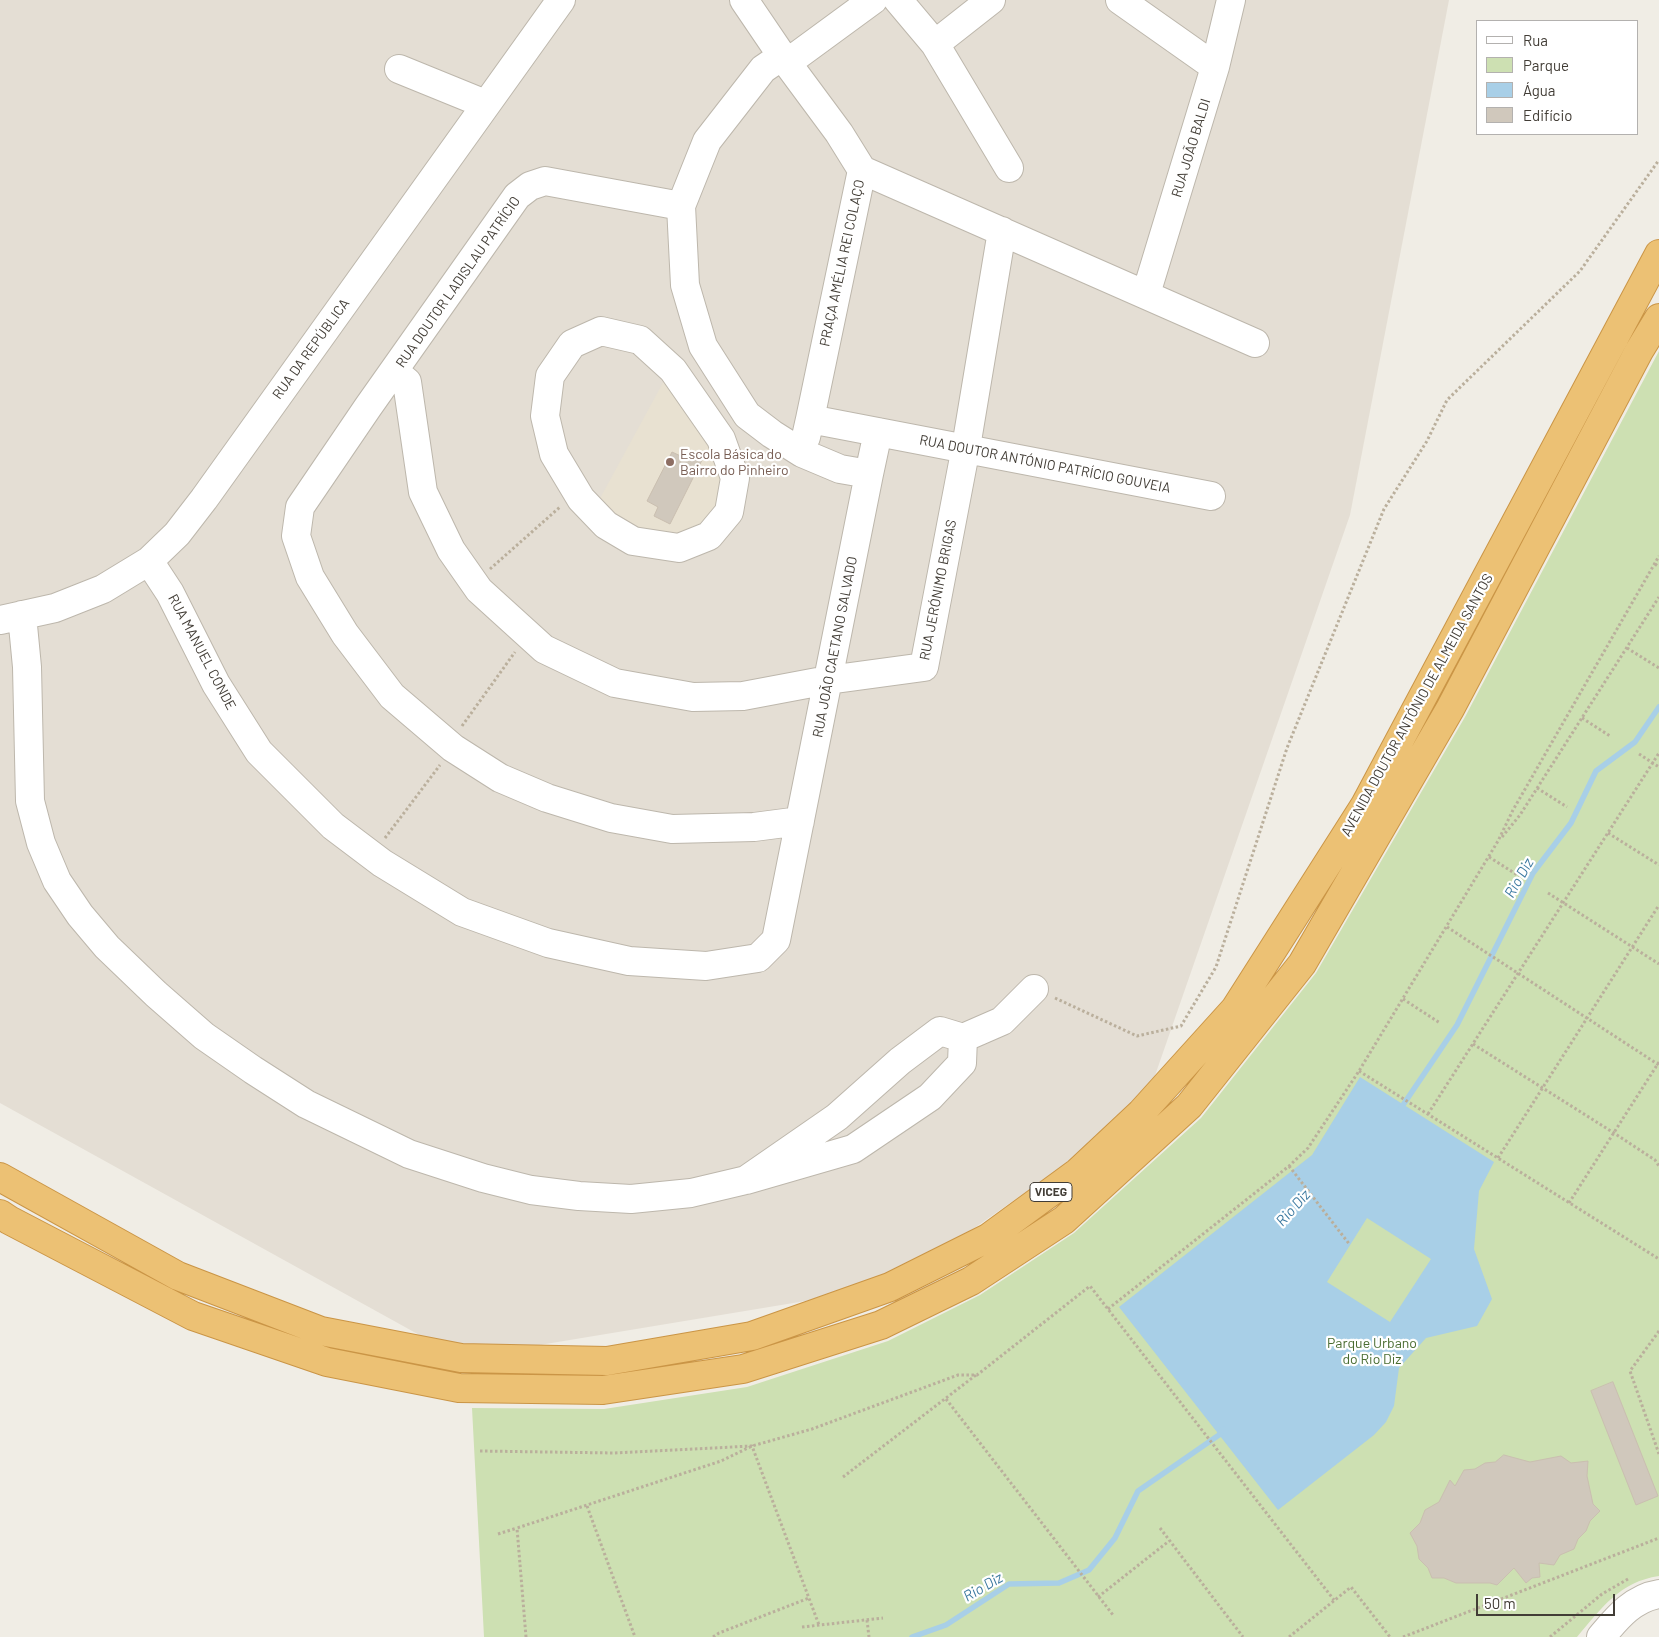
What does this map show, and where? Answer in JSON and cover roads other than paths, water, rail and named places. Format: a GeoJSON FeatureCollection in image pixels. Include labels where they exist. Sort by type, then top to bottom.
{"type":"FeatureCollection","features":[{"type":"Feature","properties":{"kind":"highway","name":"AVENIDA DOUTOR ANTÓNIO DE ALMEIDA SANTOS"},"geometry":{"type":"LineString","coordinates":[[0,1177],[178,1276],[322,1331],[462,1358],[607,1361],[752,1336],[890,1287],[988,1238],[1078,1172],[1141,1112],[1235,1009],[1365,805],[1659,254]]}},
{"type":"Feature","properties":{"kind":"highway","name":"AVENIDA DOUTOR ANTÓNIO DE ALMEIDA SANTOS"},"geometry":{"type":"LineString","coordinates":[[0,1214],[193,1316],[327,1362],[459,1388],[603,1390],[743,1368],[881,1325],[971,1281],[1064,1220],[1189,1106],[1302,964],[1450,709],[1639,351],[1659,318]]}},
{"type":"Feature","properties":{"kind":"street","name":"RUA DA REPÚBLICA"},"geometry":{"type":"LineString","coordinates":[[11,618],[55,608],[103,589],[149,560],[177,534],[561,0]]}},
{"type":"Feature","properties":{"kind":"street"},"geometry":{"type":"LineString","coordinates":[[744,0],[785,60],[839,133],[862,170]]}},
{"type":"Feature","properties":{"kind":"street"},"geometry":{"type":"LineString","coordinates":[[874,0],[785,60],[763,69],[708,141],[681,206],[685,285],[703,346],[747,416],[802,453],[840,469],[869,474],[878,432]]}},
{"type":"Feature","properties":{"kind":"street"},"geometry":{"type":"LineString","coordinates":[[898,0],[935,44],[1009,168]]}},
{"type":"Feature","properties":{"kind":"street"},"geometry":{"type":"LineString","coordinates":[[935,44],[991,0]]}},
{"type":"Feature","properties":{"kind":"street"},"geometry":{"type":"LineString","coordinates":[[1120,0],[1215,67]]}},
{"type":"Feature","properties":{"kind":"street","name":"RUA JOÃO BALDI"},"geometry":{"type":"LineString","coordinates":[[1146,294],[1215,67],[1231,0]]}},
{"type":"Feature","properties":{"kind":"street"},"geometry":{"type":"LineString","coordinates":[[399,69],[485,104]]}},
{"type":"Feature","properties":{"kind":"street","name":"PRAÇA AMÉLIA REI COLAÇO"},"geometry":{"type":"LineString","coordinates":[[810,418],[862,170],[1255,343]]}},
{"type":"Feature","properties":{"kind":"street","name":"RUA DOUTOR LADISLAU PATRÍCIO"},"geometry":{"type":"LineString","coordinates":[[681,206],[545,181],[530,186],[517,196],[300,507],[296,536],[310,577],[345,634],[392,696],[450,746],[500,778],[547,798],[611,818],[672,829],[754,827],[800,821]]}},
{"type":"Feature","properties":{"kind":"street"},"geometry":{"type":"LineString","coordinates":[[966,448],[1002,231]]}},
{"type":"Feature","properties":{"kind":"street"},"geometry":{"type":"LineString","coordinates":[[601,331],[640,340],[673,370],[721,439],[735,478],[729,512],[710,536],[679,548],[632,541],[606,525],[581,499],[554,454],[545,416],[550,376],[572,344],[601,331]]}},
{"type":"Feature","properties":{"kind":"street"},"geometry":{"type":"LineString","coordinates":[[673,370],[703,346]]}},
{"type":"Feature","properties":{"kind":"street"},"geometry":{"type":"LineString","coordinates":[[394,371],[407,382],[423,492],[451,550],[480,590],[544,649],[615,683],[693,697],[743,696],[828,680]]}},
{"type":"Feature","properties":{"kind":"street"},"geometry":{"type":"LineString","coordinates":[[721,439],[747,416]]}},
{"type":"Feature","properties":{"kind":"street"},"geometry":{"type":"LineString","coordinates":[[802,453],[810,418]]}},
{"type":"Feature","properties":{"kind":"street","name":"RUA DOUTOR ANTÓNIO PATRÍCIO GOUVEIA"},"geometry":{"type":"LineString","coordinates":[[810,418],[1211,496]]}},
{"type":"Feature","properties":{"kind":"street","name":"RUA JERÓNIMO BRIGAS"},"geometry":{"type":"LineString","coordinates":[[828,680],[924,667],[966,448]]}},
{"type":"Feature","properties":{"kind":"street","name":"RUA JOÃO CAETANO SALVADO"},"geometry":{"type":"LineString","coordinates":[[800,821],[869,474]]}},
{"type":"Feature","properties":{"kind":"street","name":"RUA MANUEL CONDE"},"geometry":{"type":"LineString","coordinates":[[149,560],[170,593],[216,684],[259,752],[333,826],[372,856],[462,912],[548,943],[629,961],[706,966],[758,958],[776,940],[800,821]]}},
{"type":"Feature","properties":{"kind":"street"},"geometry":{"type":"LineString","coordinates":[[11,618],[27,667],[30,801],[41,842],[57,881],[80,915],[107,947],[156,994],[204,1036],[306,1104],[409,1154],[483,1178],[531,1190],[579,1196],[631,1198],[691,1193],[746,1180],[852,1149],[930,1097],[962,1063],[963,1038]]}},
{"type":"Feature","properties":{"kind":"street"},"geometry":{"type":"LineString","coordinates":[[746,1180],[837,1117],[900,1061],[940,1031],[963,1038],[1002,1021],[1034,989]]}},
{"type":"Feature","properties":{"kind":"street"},"geometry":{"type":"LineString","coordinates":[[1601,1637],[1618,1617],[1634,1603],[1659,1594]]}},
{"type":"Feature","properties":{"kind":"water"},"geometry":{"type":"Polygon","coordinates":[[[1360,1077],[1494,1162],[1479,1191],[1474,1249],[1492,1299],[1477,1326],[1426,1338],[1399,1368],[1394,1406],[1386,1422],[1374,1435],[1278,1510],[1119,1307],[1312,1155],[1360,1077]],[[1367,1218],[1327,1282],[1390,1322],[1431,1259],[1367,1218]]]}},
{"type":"Feature","properties":{"kind":"waterway","name":"Rio Diz"},"geometry":{"type":"LineString","coordinates":[[1399,1111],[1457,1025],[1533,873],[1571,823],[1596,771],[1635,742],[1659,707]]}},
{"type":"Feature","properties":{"kind":"waterway","name":"Rio Diz"},"geometry":{"type":"LineString","coordinates":[[912,1637],[946,1625],[1009,1584],[1059,1583],[1089,1570],[1115,1538],[1138,1491],[1219,1435],[1223,1429]]}},
{"type":"Feature","properties":{"kind":"place","name":"Escola Básica do Bairro do Pinheiro"},"geometry":{"type":"Point","coordinates":[670,462]}},
{"type":"Feature","properties":{"kind":"park label","name":"Parque Urbano do Rio Diz"},"geometry":{"type":"Point","coordinates":[1372,1352]}}]}
